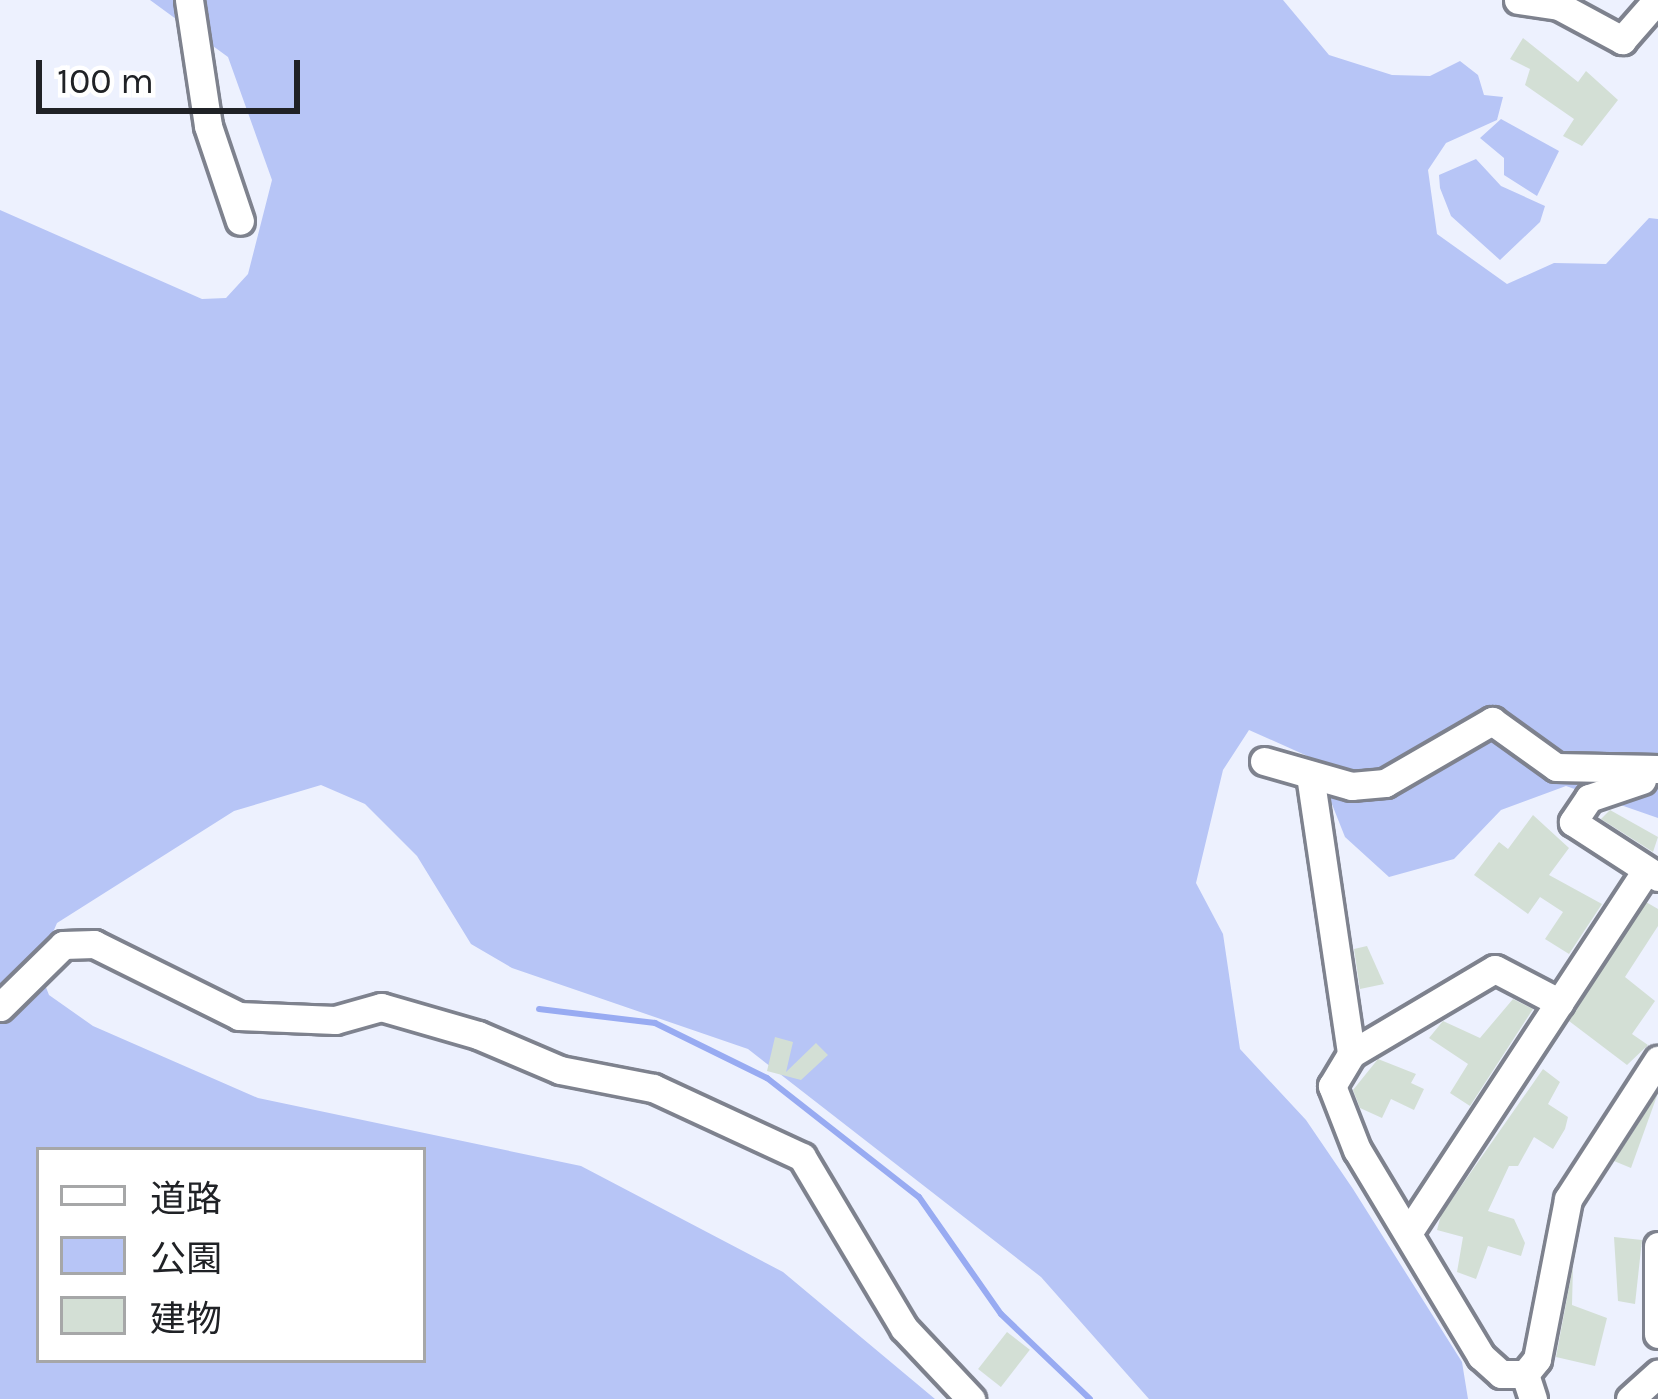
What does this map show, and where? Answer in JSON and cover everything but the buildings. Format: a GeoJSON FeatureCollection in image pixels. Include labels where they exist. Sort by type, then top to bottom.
{"type":"FeatureCollection","features":[{"type":"Feature","properties":{"kind":"street"},"geometry":{"type":"LineString","coordinates":[[189,0],[208,126],[241,221]]}},
{"type":"Feature","properties":{"kind":"street"},"geometry":{"type":"LineString","coordinates":[[1518,0],[1559,7],[1622,40],[1657,0]]}},
{"type":"Feature","properties":{"kind":"street"},"geometry":{"type":"LineString","coordinates":[[1264,760],[1351,786],[1385,783],[1492,721],[1556,767],[1653,771]]}},
{"type":"Feature","properties":{"kind":"street"},"geometry":{"type":"LineString","coordinates":[[1408,1233],[1652,874],[1573,822],[1589,798],[1653,771]]}},
{"type":"Feature","properties":{"kind":"street"},"geometry":{"type":"LineString","coordinates":[[1310,775],[1351,1054]]}},
{"type":"Feature","properties":{"kind":"street"},"geometry":{"type":"LineString","coordinates":[[0,1007],[63,945],[94,944],[239,1016],[335,1020],[381,1007],[478,1035],[560,1070],[653,1088],[802,1157],[904,1328],[970,1399]]}},
{"type":"Feature","properties":{"kind":"street"},"geometry":{"type":"LineString","coordinates":[[1560,1003],[1501,967],[1351,1054],[1338,1068],[1332,1098],[1481,1355],[1501,1374],[1529,1386],[1568,1199],[1658,1060]]}},
{"type":"Feature","properties":{"kind":"street"},"geometry":{"type":"LineString","coordinates":[[1658,1246],[1658,1334]]}},
{"type":"Feature","properties":{"kind":"street"},"geometry":{"type":"LineString","coordinates":[[1630,1399],[1658,1374]]}},
{"type":"Feature","properties":{"kind":"green space"},"geometry":{"type":"Polygon","coordinates":[[[150,0],[1283,0],[1329,55],[1392,75],[1430,76],[1460,61],[1478,75],[1484,95],[1503,97],[1497,120],[1446,143],[1428,170],[1437,234],[1507,284],[1554,263],[1606,264],[1649,218],[1658,219],[1658,818],[1566,786],[1501,810],[1454,859],[1389,877],[1345,837],[1314,759],[1249,730],[1223,770],[1196,883],[1223,934],[1240,1049],[1306,1120],[1353,1189],[1462,1362],[1468,1399],[1149,1399],[1041,1277],[748,1049],[512,968],[471,944],[417,856],[365,804],[321,785],[234,811],[57,923],[38,967],[49,995],[93,1026],[258,1098],[581,1166],[783,1272],[935,1399],[0,1399],[0,210],[202,299],[226,298],[248,274],[272,180],[228,57],[150,0]]]}},
{"type":"Feature","properties":{"kind":"green space"},"geometry":{"type":"Polygon","coordinates":[[[1501,119],[1559,151],[1537,196],[1504,175],[1504,158],[1480,138],[1501,119]]]}},
{"type":"Feature","properties":{"kind":"green space"},"geometry":{"type":"Polygon","coordinates":[[[1476,159],[1501,186],[1545,206],[1540,222],[1500,260],[1451,216],[1440,188],[1439,175],[1476,159]]]}},
{"type":"Feature","properties":{"kind":"waterway"},"geometry":{"type":"LineString","coordinates":[[539,1009],[655,1023],[767,1078],[919,1197],[1001,1314],[1090,1399]]}}]}
